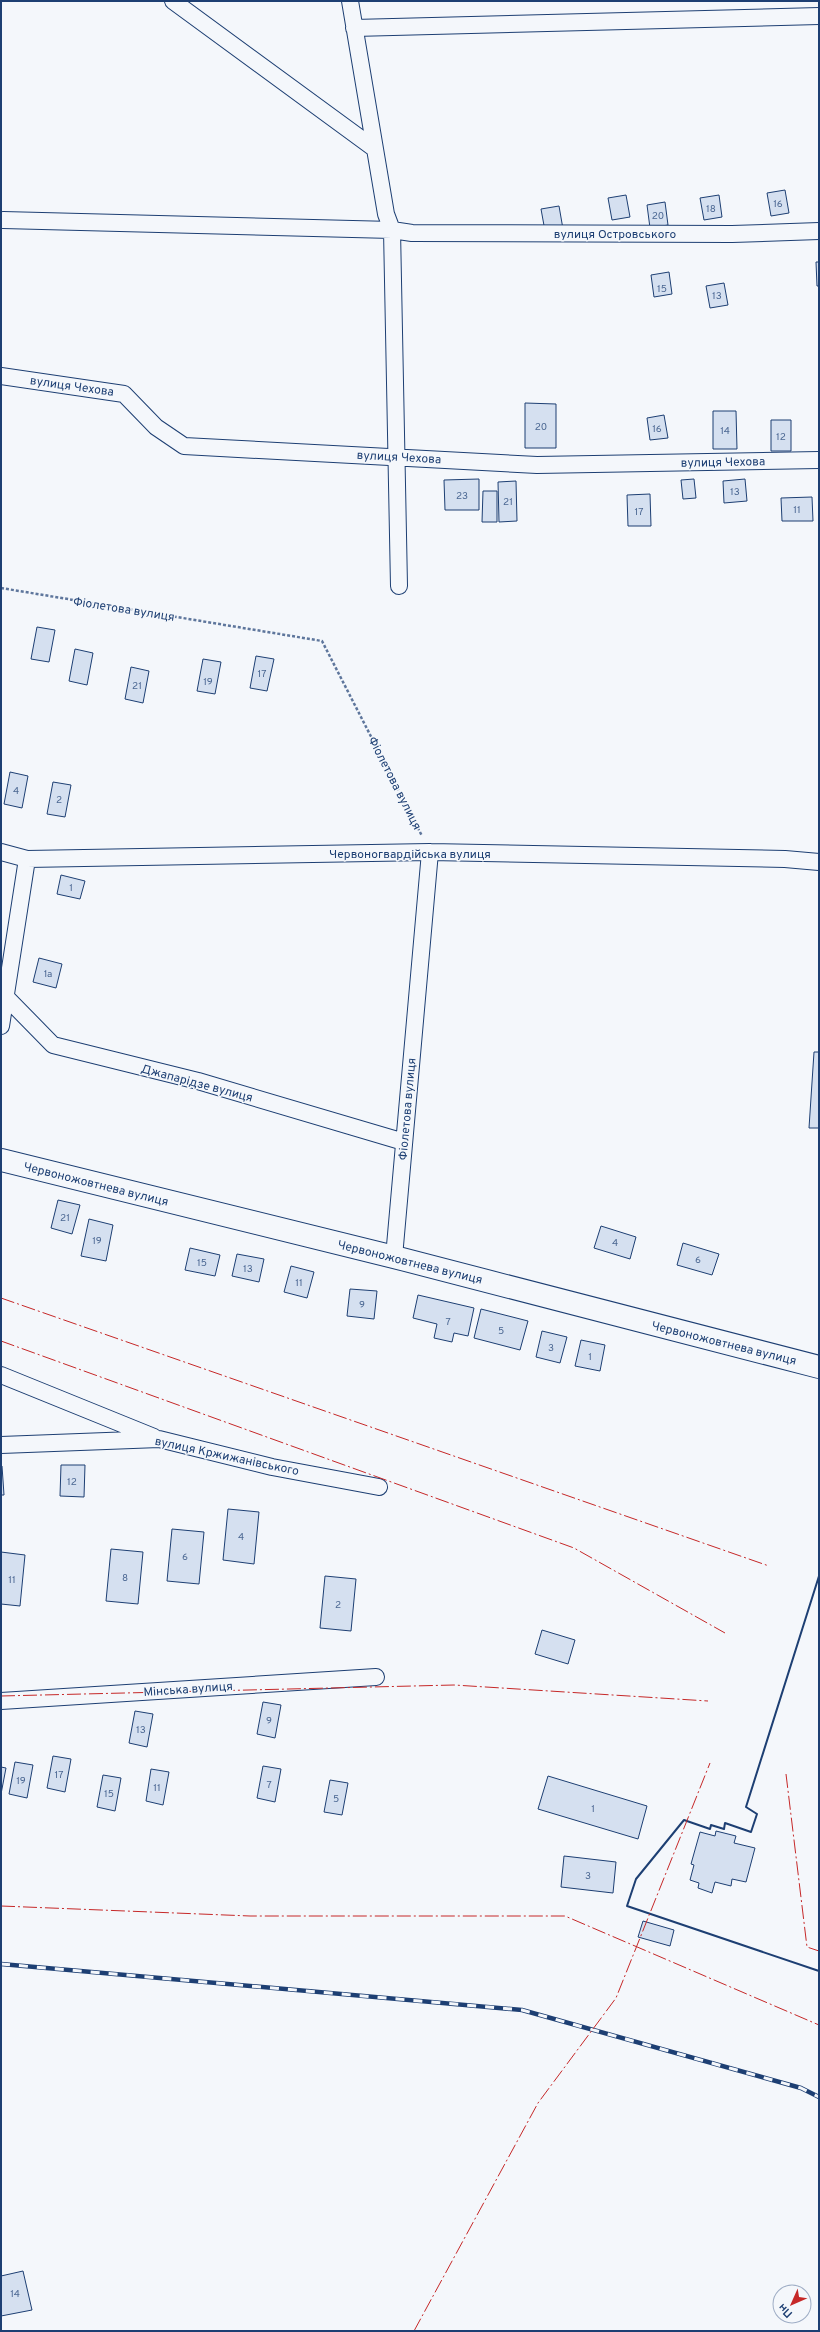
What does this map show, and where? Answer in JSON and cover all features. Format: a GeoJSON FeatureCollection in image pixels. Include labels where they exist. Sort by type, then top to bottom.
{"type":"FeatureCollection","features":[{"type":"Feature","properties":{"kind":"street"},"geometry":{"type":"LineString","coordinates":[[173,1],[375,149]]}},
{"type":"Feature","properties":{"kind":"street"},"geometry":{"type":"LineString","coordinates":[[350,1],[386,214],[392,230],[399,586]]}},
{"type":"Feature","properties":{"kind":"street"},"geometry":{"type":"LineString","coordinates":[[354,28],[819,16]]}},
{"type":"Feature","properties":{"kind":"street","name":"вулиця Островського"},"geometry":{"type":"LineString","coordinates":[[3,220],[392,230],[412,233],[732,234],[819,231]]}},
{"type":"Feature","properties":{"kind":"street","name":"вулиця Чехова"},"geometry":{"type":"LineString","coordinates":[[1,376],[124,394],[156,427],[184,446],[537,465],[819,460]]}},
{"type":"Feature","properties":{"kind":"street","name":"Червоногвардійська вулиця"},"geometry":{"type":"LineString","coordinates":[[1,852],[27,859],[430,852],[785,859],[819,862]]}},
{"type":"Feature","properties":{"kind":"street","name":"Фіолетова вулиця"},"geometry":{"type":"LineString","coordinates":[[394,1257],[430,852]]}},
{"type":"Feature","properties":{"kind":"street"},"geometry":{"type":"LineString","coordinates":[[1,1026],[7,998],[27,859]]}},
{"type":"Feature","properties":{"kind":"street","name":"Джапарідзе вулиця"},"geometry":{"type":"LineString","coordinates":[[7,998],[53,1045],[198,1081],[404,1142]]}},
{"type":"Feature","properties":{"kind":"street","name":"Червоножовтнева вулиця"},"geometry":{"type":"LineString","coordinates":[[1,1160],[394,1257],[819,1367]]}},
{"type":"Feature","properties":{"kind":"street"},"geometry":{"type":"LineString","coordinates":[[1,1375],[159,1439]]}},
{"type":"Feature","properties":{"kind":"street","name":"вулиця Кржижанівського"},"geometry":{"type":"LineString","coordinates":[[1,1445],[159,1439],[272,1467],[379,1486]]}},
{"type":"Feature","properties":{"kind":"street","name":"Мінська вулиця"},"geometry":{"type":"LineString","coordinates":[[1,1701],[376,1677]]}},
{"type":"Feature","properties":{"kind":"path","name":"Фіолетова вулиця"},"geometry":{"type":"LineString","coordinates":[[1,588],[322,642],[430,852]]}},
{"type":"Feature","properties":{"kind":"building"},"geometry":{"type":"Polygon","coordinates":[[[785,190],[789,213],[771,216],[767,193],[785,190]]]}},
{"type":"Feature","properties":{"kind":"building"},"geometry":{"type":"Polygon","coordinates":[[[626,195],[630,217],[612,220],[608,198],[626,195]]]}},
{"type":"Feature","properties":{"kind":"building"},"geometry":{"type":"Polygon","coordinates":[[[719,195],[722,217],[704,220],[700,198],[719,195]]]}},
{"type":"Feature","properties":{"kind":"building"},"geometry":{"type":"Polygon","coordinates":[[[665,202],[668,225],[650,228],[647,205],[665,202]]]}},
{"type":"Feature","properties":{"kind":"building"},"geometry":{"type":"Polygon","coordinates":[[[559,206],[563,229],[545,231],[541,209],[559,206]]]}},
{"type":"Feature","properties":{"kind":"building"},"geometry":{"type":"Polygon","coordinates":[[[816,262],[819,262],[819,286],[817,286],[816,262]]]}},
{"type":"Feature","properties":{"kind":"building"},"geometry":{"type":"Polygon","coordinates":[[[669,272],[672,294],[654,297],[651,275],[669,272]]]}},
{"type":"Feature","properties":{"kind":"building"},"geometry":{"type":"Polygon","coordinates":[[[724,283],[728,305],[710,308],[706,286],[724,283]]]}},
{"type":"Feature","properties":{"kind":"building"},"geometry":{"type":"Polygon","coordinates":[[[525,403],[556,404],[556,448],[525,448],[525,403]]]}},
{"type":"Feature","properties":{"kind":"building"},"geometry":{"type":"Polygon","coordinates":[[[713,411],[736,411],[737,449],[713,449],[713,411]]]}},
{"type":"Feature","properties":{"kind":"building"},"geometry":{"type":"Polygon","coordinates":[[[664,415],[668,438],[650,440],[647,418],[664,415]]]}},
{"type":"Feature","properties":{"kind":"building"},"geometry":{"type":"Polygon","coordinates":[[[771,420],[791,420],[791,451],[771,451],[771,420]]]}},
{"type":"Feature","properties":{"kind":"building"},"geometry":{"type":"Polygon","coordinates":[[[479,479],[479,510],[445,510],[444,480],[479,479]]]}},
{"type":"Feature","properties":{"kind":"building"},"geometry":{"type":"Polygon","coordinates":[[[694,479],[696,498],[683,499],[681,480],[694,479]]]}},
{"type":"Feature","properties":{"kind":"building"},"geometry":{"type":"Polygon","coordinates":[[[745,479],[747,501],[724,503],[723,481],[745,479]]]}},
{"type":"Feature","properties":{"kind":"building"},"geometry":{"type":"Polygon","coordinates":[[[516,481],[517,521],[499,522],[498,482],[516,481]]]}},
{"type":"Feature","properties":{"kind":"building"},"geometry":{"type":"Polygon","coordinates":[[[483,491],[497,491],[497,522],[482,522],[483,491]]]}},
{"type":"Feature","properties":{"kind":"building"},"geometry":{"type":"Polygon","coordinates":[[[650,494],[651,526],[628,526],[627,495],[650,494]]]}},
{"type":"Feature","properties":{"kind":"building"},"geometry":{"type":"Polygon","coordinates":[[[812,497],[813,521],[782,521],[781,498],[812,497]]]}},
{"type":"Feature","properties":{"kind":"building"},"geometry":{"type":"Polygon","coordinates":[[[37,627],[55,630],[49,662],[31,659],[37,627]]]}},
{"type":"Feature","properties":{"kind":"building"},"geometry":{"type":"Polygon","coordinates":[[[75,649],[93,653],[87,685],[69,681],[75,649]]]}},
{"type":"Feature","properties":{"kind":"building"},"geometry":{"type":"Polygon","coordinates":[[[256,656],[274,659],[267,691],[250,688],[256,656]]]}},
{"type":"Feature","properties":{"kind":"building"},"geometry":{"type":"Polygon","coordinates":[[[203,659],[221,662],[215,694],[197,691],[203,659]]]}},
{"type":"Feature","properties":{"kind":"building"},"geometry":{"type":"Polygon","coordinates":[[[131,667],[149,671],[143,703],[125,699],[131,667]]]}},
{"type":"Feature","properties":{"kind":"building"},"geometry":{"type":"Polygon","coordinates":[[[10,772],[28,776],[22,808],[4,804],[10,772]]]}},
{"type":"Feature","properties":{"kind":"building"},"geometry":{"type":"Polygon","coordinates":[[[53,782],[71,785],[65,817],[47,814],[53,782]]]}},
{"type":"Feature","properties":{"kind":"building"},"geometry":{"type":"Polygon","coordinates":[[[61,875],[85,881],[80,899],[57,894],[61,875]]]}},
{"type":"Feature","properties":{"kind":"building"},"geometry":{"type":"Polygon","coordinates":[[[39,958],[62,964],[56,988],[33,982],[39,958]]]}},
{"type":"Feature","properties":{"kind":"building"},"geometry":{"type":"Polygon","coordinates":[[[814,1052],[819,1052],[819,1128],[809,1128],[814,1052]]]}},
{"type":"Feature","properties":{"kind":"building"},"geometry":{"type":"Polygon","coordinates":[[[58,1200],[80,1205],[72,1234],[51,1228],[58,1200]]]}},
{"type":"Feature","properties":{"kind":"building"},"geometry":{"type":"Polygon","coordinates":[[[89,1219],[113,1225],[106,1261],[81,1256],[89,1219]]]}},
{"type":"Feature","properties":{"kind":"building"},"geometry":{"type":"Polygon","coordinates":[[[601,1226],[636,1237],[630,1259],[594,1248],[601,1226]]]}},
{"type":"Feature","properties":{"kind":"building"},"geometry":{"type":"Polygon","coordinates":[[[683,1243],[719,1254],[712,1275],[677,1265],[683,1243]]]}},
{"type":"Feature","properties":{"kind":"building"},"geometry":{"type":"Polygon","coordinates":[[[190,1248],[220,1255],[215,1276],[185,1270],[190,1248]]]}},
{"type":"Feature","properties":{"kind":"building"},"geometry":{"type":"Polygon","coordinates":[[[237,1254],[264,1259],[259,1282],[232,1276],[237,1254]]]}},
{"type":"Feature","properties":{"kind":"building"},"geometry":{"type":"Polygon","coordinates":[[[291,1266],[314,1272],[307,1298],[284,1292],[291,1266]]]}},
{"type":"Feature","properties":{"kind":"building"},"geometry":{"type":"Polygon","coordinates":[[[350,1289],[377,1291],[374,1319],[347,1316],[350,1289]]]}},
{"type":"Feature","properties":{"kind":"building"},"geometry":{"type":"Polygon","coordinates":[[[418,1295],[474,1308],[468,1336],[454,1333],[452,1342],[434,1338],[437,1324],[413,1318],[418,1295]]]}},
{"type":"Feature","properties":{"kind":"building"},"geometry":{"type":"Polygon","coordinates":[[[481,1309],[528,1321],[520,1350],[474,1338],[481,1309]]]}},
{"type":"Feature","properties":{"kind":"building"},"geometry":{"type":"Polygon","coordinates":[[[542,1331],[567,1337],[560,1363],[536,1357],[542,1331]]]}},
{"type":"Feature","properties":{"kind":"building"},"geometry":{"type":"Polygon","coordinates":[[[581,1340],[605,1345],[600,1371],[575,1366],[581,1340]]]}},
{"type":"Feature","properties":{"kind":"building"},"geometry":{"type":"Polygon","coordinates":[[[61,1465],[85,1465],[84,1497],[60,1496],[61,1465]]]}},
{"type":"Feature","properties":{"kind":"building"},"geometry":{"type":"Polygon","coordinates":[[[2,1466],[4,1495],[1,1495],[2,1466]]]}},
{"type":"Feature","properties":{"kind":"building"},"geometry":{"type":"Polygon","coordinates":[[[228,1509],[259,1512],[254,1564],[223,1560],[228,1509]]]}},
{"type":"Feature","properties":{"kind":"building"},"geometry":{"type":"Polygon","coordinates":[[[172,1529],[204,1532],[199,1584],[167,1581],[172,1529]]]}},
{"type":"Feature","properties":{"kind":"building"},"geometry":{"type":"Polygon","coordinates":[[[111,1549],[143,1552],[138,1604],[106,1601],[111,1549]]]}},
{"type":"Feature","properties":{"kind":"building"},"geometry":{"type":"Polygon","coordinates":[[[1,1552],[25,1555],[20,1606],[1,1604],[1,1552]]]}},
{"type":"Feature","properties":{"kind":"building"},"geometry":{"type":"Polygon","coordinates":[[[325,1576],[356,1579],[351,1631],[320,1628],[325,1576]]]}},
{"type":"Feature","properties":{"kind":"building"},"geometry":{"type":"Polygon","coordinates":[[[542,1630],[575,1640],[568,1664],[535,1654],[542,1630]]]}},
{"type":"Feature","properties":{"kind":"building"},"geometry":{"type":"Polygon","coordinates":[[[263,1702],[281,1705],[275,1738],[257,1734],[263,1702]]]}},
{"type":"Feature","properties":{"kind":"building"},"geometry":{"type":"Polygon","coordinates":[[[135,1711],[153,1714],[147,1747],[129,1743],[135,1711]]]}},
{"type":"Feature","properties":{"kind":"building"},"geometry":{"type":"Polygon","coordinates":[[[53,1756],[71,1759],[65,1792],[47,1788],[53,1756]]]}},
{"type":"Feature","properties":{"kind":"building"},"geometry":{"type":"Polygon","coordinates":[[[15,1762],[33,1765],[27,1798],[9,1794],[15,1762]]]}},
{"type":"Feature","properties":{"kind":"building"},"geometry":{"type":"Polygon","coordinates":[[[263,1766],[281,1769],[275,1802],[257,1798],[263,1766]]]}},
{"type":"Feature","properties":{"kind":"building"},"geometry":{"type":"Polygon","coordinates":[[[1,1767],[6,1768],[1,1794],[1,1767]]]}},
{"type":"Feature","properties":{"kind":"building"},"geometry":{"type":"Polygon","coordinates":[[[151,1769],[169,1772],[163,1805],[146,1801],[151,1769]]]}},
{"type":"Feature","properties":{"kind":"building"},"geometry":{"type":"Polygon","coordinates":[[[103,1775],[121,1778],[115,1811],[97,1807],[103,1775]]]}},
{"type":"Feature","properties":{"kind":"building"},"geometry":{"type":"Polygon","coordinates":[[[548,1776],[647,1806],[638,1839],[538,1809],[548,1776]]]}},
{"type":"Feature","properties":{"kind":"building"},"geometry":{"type":"Polygon","coordinates":[[[330,1780],[348,1783],[342,1815],[324,1812],[330,1780]]]}},
{"type":"Feature","properties":{"kind":"building"},"geometry":{"type":"Polygon","coordinates":[[[716,1831],[736,1836],[734,1843],[755,1848],[746,1882],[732,1879],[731,1886],[715,1882],[712,1893],[698,1888],[699,1883],[690,1880],[694,1865],[691,1864],[700,1832],[715,1836],[716,1831]]]}},
{"type":"Feature","properties":{"kind":"building"},"geometry":{"type":"Polygon","coordinates":[[[564,1856],[616,1862],[613,1893],[561,1887],[564,1856]]]}},
{"type":"Feature","properties":{"kind":"building"},"geometry":{"type":"Polygon","coordinates":[[[643,1921],[674,1930],[670,1946],[638,1937],[643,1921]]]}},
{"type":"Feature","properties":{"kind":"building"},"geometry":{"type":"Polygon","coordinates":[[[23,2271],[32,2310],[1,2316],[1,2276],[23,2271]]]}},
{"type":"Feature","properties":{"kind":"railway"},"geometry":{"type":"LineString","coordinates":[[1,1964],[522,2010],[801,2088],[819,2097]]}},
{"type":"Feature","properties":{"kind":"wall"},"geometry":{"type":"LineString","coordinates":[[819,1576],[746,1807],[757,1814],[751,1832],[725,1823],[724,1829],[711,1825],[710,1829],[684,1820],[636,1879],[627,1906],[819,1971]]}},
{"type":"Feature","properties":{"kind":"power"},"geometry":{"type":"LineString","coordinates":[[1,1298],[769,1566]]}},
{"type":"Feature","properties":{"kind":"power"},"geometry":{"type":"LineString","coordinates":[[1,1341],[574,1548],[725,1633]]}},
{"type":"Feature","properties":{"kind":"power"},"geometry":{"type":"LineString","coordinates":[[1,1696],[454,1685],[708,1701]]}},
{"type":"Feature","properties":{"kind":"power"},"geometry":{"type":"LineString","coordinates":[[414,2331],[538,2103],[616,1998],[710,1763]]}},
{"type":"Feature","properties":{"kind":"power"},"geometry":{"type":"LineString","coordinates":[[786,1774],[807,1947],[819,1951]]}},
{"type":"Feature","properties":{"kind":"power"},"geometry":{"type":"LineString","coordinates":[[1,1906],[250,1916],[565,1916],[819,2025]]}}]}
